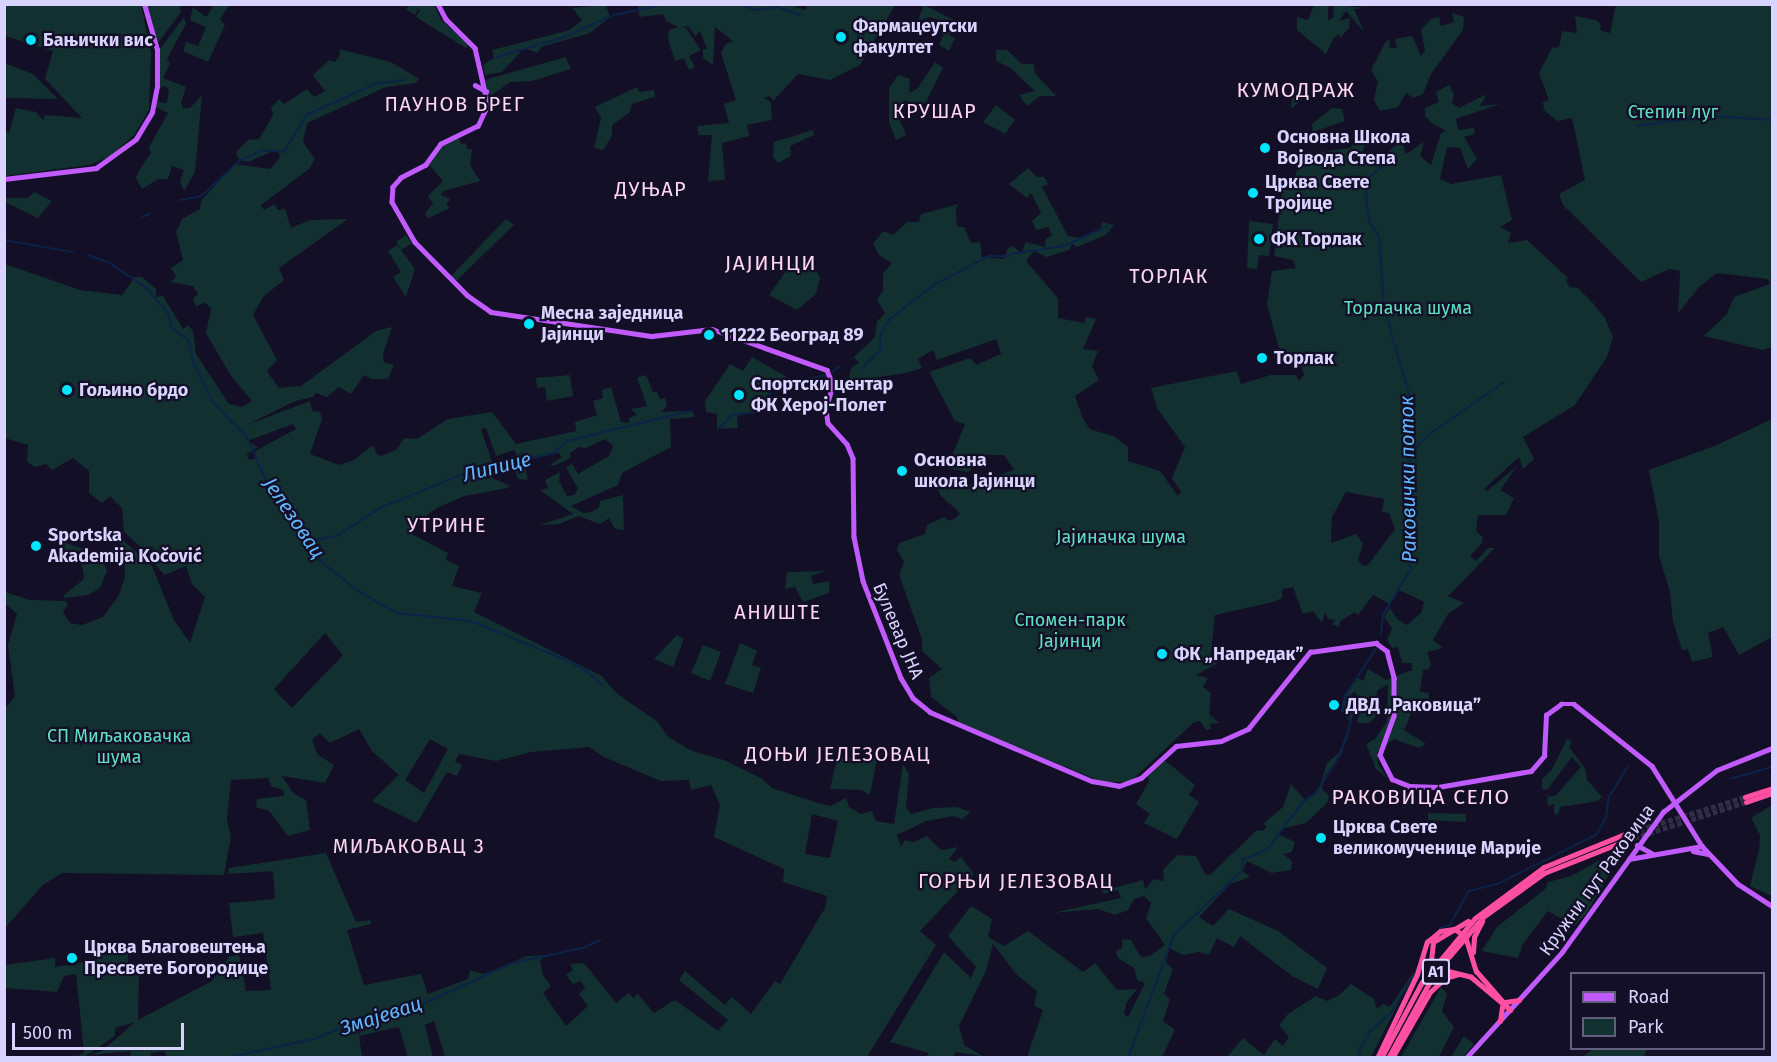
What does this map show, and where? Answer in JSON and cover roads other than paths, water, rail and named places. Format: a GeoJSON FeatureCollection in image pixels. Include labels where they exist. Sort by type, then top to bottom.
{"type":"FeatureCollection","features":[{"type":"Feature","properties":{"kind":"highway"},"geometry":{"type":"LineString","coordinates":[[1773,788],[1746,799],[1773,794]]}},
{"type":"Feature","properties":{"kind":"highway","name":"A1"},"geometry":{"type":"LineString","coordinates":[[1379,1058],[1422,982],[1475,918],[1544,867],[1626,837],[1560,864],[1498,905],[1437,969],[1390,1058]]}},
{"type":"Feature","properties":{"kind":"highway"},"geometry":{"type":"LineString","coordinates":[[1484,981],[1474,959],[1473,940],[1480,925],[1498,905]]}},
{"type":"Feature","properties":{"kind":"highway"},"geometry":{"type":"LineString","coordinates":[[1475,918],[1435,940],[1429,955],[1436,966],[1464,974],[1503,1003],[1504,1012],[1500,1021]]}},
{"type":"Feature","properties":{"kind":"highway"},"geometry":{"type":"LineString","coordinates":[[1379,1058],[1422,960],[1427,942],[1443,930],[1459,931],[1469,944],[1474,968],[1510,1010]]}},
{"type":"Feature","properties":{"kind":"highway"},"geometry":{"type":"LineString","coordinates":[[1390,1058],[1432,989],[1445,978],[1464,974]]}},
{"type":"Feature","properties":{"kind":"highway"},"geometry":{"type":"LineString","coordinates":[[1503,1003],[1519,1000]]}},
{"type":"Feature","properties":{"kind":"main road"},"geometry":{"type":"LineString","coordinates":[[4,179],[96,168],[122,153],[139,136],[152,112],[157,87],[157,50],[144,4]]}},
{"type":"Feature","properties":{"kind":"main road","name":"Булевар ЈНА"},"geometry":{"type":"LineString","coordinates":[[438,4],[446,19],[474,46],[486,91],[487,111],[478,126],[444,142],[427,164],[401,178],[393,187],[392,202],[415,242],[468,296],[491,312],[652,336],[712,329],[826,370],[833,382],[826,409],[828,423],[853,455],[854,537],[863,581],[901,678],[913,698],[934,715],[1100,784],[1119,786],[1141,778],[1176,746],[1221,741],[1248,729],[1310,652],[1374,643],[1387,651],[1394,678],[1394,716],[1380,755],[1386,773],[1399,783],[1438,787],[1531,771],[1544,756],[1542,726],[1546,715],[1555,706],[1567,703],[1579,706],[1649,763],[1672,796],[1694,835]]}},
{"type":"Feature","properties":{"kind":"main road"},"geometry":{"type":"LineString","coordinates":[[475,86],[486,91]]}},
{"type":"Feature","properties":{"kind":"main road","name":"Кружни пут Раковица"},"geometry":{"type":"LineString","coordinates":[[1466,1058],[1566,947],[1637,845],[1663,812],[1695,785],[1733,762],[1773,748]]}},
{"type":"Feature","properties":{"kind":"main road"},"geometry":{"type":"LineString","coordinates":[[1694,835],[1708,854],[1740,886],[1773,906]]}},
{"type":"Feature","properties":{"kind":"main road"},"geometry":{"type":"LineString","coordinates":[[1693,850],[1694,835]]}},
{"type":"Feature","properties":{"kind":"main road"},"geometry":{"type":"LineString","coordinates":[[1637,845],[1648,856]]}},
{"type":"Feature","properties":{"kind":"main road"},"geometry":{"type":"LineString","coordinates":[[1637,845],[1659,856]]}},
{"type":"Feature","properties":{"kind":"main road"},"geometry":{"type":"LineString","coordinates":[[1626,861],[1637,855],[1659,856],[1693,850],[1702,846]]}},
{"type":"Feature","properties":{"kind":"main road"},"geometry":{"type":"LineString","coordinates":[[1693,850],[1708,854]]}},
{"type":"Feature","properties":{"kind":"waterway"},"geometry":{"type":"LineString","coordinates":[[497,57],[565,37],[614,15],[666,4]]}},
{"type":"Feature","properties":{"kind":"waterway"},"geometry":{"type":"LineString","coordinates":[[741,4],[756,10],[777,7],[800,15]]}},
{"type":"Feature","properties":{"kind":"waterway"},"geometry":{"type":"LineString","coordinates":[[181,200],[202,196],[239,161],[263,150],[284,152],[307,115],[375,84],[404,80]]}},
{"type":"Feature","properties":{"kind":"waterway"},"geometry":{"type":"LineString","coordinates":[[1636,126],[1714,116],[1772,120]]}},
{"type":"Feature","properties":{"kind":"waterway","name":"Раковички поток"},"geometry":{"type":"LineString","coordinates":[[1381,634],[1383,615],[1411,569],[1405,521],[1410,461],[1409,394],[1384,308],[1379,237],[1369,221],[1366,200],[1368,178],[1395,156]]}},
{"type":"Feature","properties":{"kind":"waterway"},"geometry":{"type":"LineString","coordinates":[[143,217],[149,214]]}},
{"type":"Feature","properties":{"kind":"waterway"},"geometry":{"type":"LineString","coordinates":[[1011,254],[1064,246],[1108,226]]}},
{"type":"Feature","properties":{"kind":"waterway"},"geometry":{"type":"LineString","coordinates":[[4,240],[73,252]]}},
{"type":"Feature","properties":{"kind":"waterway","name":"Јелезовац"},"geometry":{"type":"LineString","coordinates":[[88,255],[110,263],[147,288],[169,314],[173,329],[189,340],[194,363],[213,402],[248,438],[270,489],[297,518],[321,561],[360,592],[397,613],[471,621],[564,659],[586,670],[602,685]]}},
{"type":"Feature","properties":{"kind":"waterway"},"geometry":{"type":"LineString","coordinates":[[861,369],[881,350],[880,336],[890,319],[934,285],[989,256],[1009,256]]}},
{"type":"Feature","properties":{"kind":"waterway"},"geometry":{"type":"LineString","coordinates":[[832,372],[840,366]]}},
{"type":"Feature","properties":{"kind":"waterway"},"geometry":{"type":"LineString","coordinates":[[794,381],[827,375]]}},
{"type":"Feature","properties":{"kind":"waterway"},"geometry":{"type":"LineString","coordinates":[[720,428],[732,415],[757,412],[773,390],[792,381]]}},
{"type":"Feature","properties":{"kind":"waterway"},"geometry":{"type":"LineString","coordinates":[[1411,452],[1431,433],[1503,383]]}},
{"type":"Feature","properties":{"kind":"waterway","name":"Липице"},"geometry":{"type":"LineString","coordinates":[[310,541],[337,536],[380,508],[471,471],[554,453],[567,441],[691,411]]}},
{"type":"Feature","properties":{"kind":"waterway","name":"Раковички поток"},"geometry":{"type":"LineString","coordinates":[[1128,1058],[1174,935],[1242,871],[1243,860],[1267,850],[1302,803],[1316,793],[1340,755],[1351,722],[1342,711],[1345,696],[1376,649]]}},
{"type":"Feature","properties":{"kind":"waterway"},"geometry":{"type":"LineString","coordinates":[[1440,928],[1450,925],[1469,891],[1500,883],[1596,835],[1606,818],[1609,797],[1628,767]]}},
{"type":"Feature","properties":{"kind":"waterway"},"geometry":{"type":"LineString","coordinates":[[1730,779],[1772,767]]}},
{"type":"Feature","properties":{"kind":"waterway","name":"Змајевац"},"geometry":{"type":"LineString","coordinates":[[227,1058],[317,1038],[383,1011],[407,1011],[513,963],[583,948],[600,940]]}},
{"type":"Feature","properties":{"kind":"waterway"},"geometry":{"type":"LineString","coordinates":[[1360,1058],[1359,1050],[1371,1030],[1391,1013],[1415,974]]}},
{"type":"Feature","properties":{"kind":"tunnel"},"geometry":{"type":"LineString","coordinates":[[1625,834],[1745,797]]}},
{"type":"Feature","properties":{"kind":"tunnel"},"geometry":{"type":"LineString","coordinates":[[1627,840],[1746,802]]}},
{"type":"Feature","properties":{"kind":"place","name":"Фармацеутски факултет"},"geometry":{"type":"Point","coordinates":[841,37]}},
{"type":"Feature","properties":{"kind":"place","name":"Бањички вис"},"geometry":{"type":"Point","coordinates":[31,40]}},
{"type":"Feature","properties":{"kind":"place","name":"Основна Школа Војвода Степа"},"geometry":{"type":"Point","coordinates":[1265,148]}},
{"type":"Feature","properties":{"kind":"place","name":"Црква Свете Тројице"},"geometry":{"type":"Point","coordinates":[1253,193]}},
{"type":"Feature","properties":{"kind":"place","name":"ФК Торлак"},"geometry":{"type":"Point","coordinates":[1259,239]}},
{"type":"Feature","properties":{"kind":"place","name":"Месна заједница Јајинци"},"geometry":{"type":"Point","coordinates":[529,324]}},
{"type":"Feature","properties":{"kind":"place","name":"11222 Београд 89"},"geometry":{"type":"Point","coordinates":[709,335]}},
{"type":"Feature","properties":{"kind":"place","name":"Торлак"},"geometry":{"type":"Point","coordinates":[1262,358]}},
{"type":"Feature","properties":{"kind":"place","name":"Гољино брдо"},"geometry":{"type":"Point","coordinates":[67,390]}},
{"type":"Feature","properties":{"kind":"place","name":"Спортски центар ФК Херој-Полет"},"geometry":{"type":"Point","coordinates":[739,395]}},
{"type":"Feature","properties":{"kind":"place","name":"Основна школа Јајинци"},"geometry":{"type":"Point","coordinates":[902,471]}},
{"type":"Feature","properties":{"kind":"place","name":"Sportska Akademija Kočović"},"geometry":{"type":"Point","coordinates":[36,546]}},
{"type":"Feature","properties":{"kind":"place","name":"ФК „Напредак”"},"geometry":{"type":"Point","coordinates":[1162,654]}},
{"type":"Feature","properties":{"kind":"place","name":"ДВД „Раковица”"},"geometry":{"type":"Point","coordinates":[1334,705]}},
{"type":"Feature","properties":{"kind":"place","name":"Црква Свете великомученице Марије"},"geometry":{"type":"Point","coordinates":[1321,838]}},
{"type":"Feature","properties":{"kind":"place","name":"Црква Благовештења Пресвете Богородице"},"geometry":{"type":"Point","coordinates":[72,958]}},
{"type":"Feature","properties":{"kind":"district","name":"КУМОДРАЖ"},"geometry":{"type":"Point","coordinates":[1296,90]}},
{"type":"Feature","properties":{"kind":"district","name":"ПАУНОВ БРЕГ"},"geometry":{"type":"Point","coordinates":[455,104]}},
{"type":"Feature","properties":{"kind":"district","name":"КРУШАР"},"geometry":{"type":"Point","coordinates":[935,111]}},
{"type":"Feature","properties":{"kind":"district","name":"ДУЊАР"},"geometry":{"type":"Point","coordinates":[651,189]}},
{"type":"Feature","properties":{"kind":"district","name":"ЈАЈИНЦИ"},"geometry":{"type":"Point","coordinates":[771,263]}},
{"type":"Feature","properties":{"kind":"district","name":"ТОРЛАК"},"geometry":{"type":"Point","coordinates":[1169,276]}},
{"type":"Feature","properties":{"kind":"district","name":"УТРИНЕ"},"geometry":{"type":"Point","coordinates":[447,525]}},
{"type":"Feature","properties":{"kind":"district","name":"АНИШТЕ"},"geometry":{"type":"Point","coordinates":[778,612]}},
{"type":"Feature","properties":{"kind":"district","name":"ДОЊИ ЈЕЛЕЗОВАЦ"},"geometry":{"type":"Point","coordinates":[838,754]}},
{"type":"Feature","properties":{"kind":"district","name":"РАКОВИЦА СЕЛО"},"geometry":{"type":"Point","coordinates":[1421,797]}},
{"type":"Feature","properties":{"kind":"district","name":"МИЉАКОВАЦ 3"},"geometry":{"type":"Point","coordinates":[409,846]}},
{"type":"Feature","properties":{"kind":"district","name":"ГОРЊИ ЈЕЛЕЗОВАЦ"},"geometry":{"type":"Point","coordinates":[1016,881]}},
{"type":"Feature","properties":{"kind":"park label","name":"Степин луг"},"geometry":{"type":"Point","coordinates":[1673,112]}},
{"type":"Feature","properties":{"kind":"park label","name":"Торлачка шума"},"geometry":{"type":"Point","coordinates":[1408,308]}},
{"type":"Feature","properties":{"kind":"park label","name":"Јајиначка шума"},"geometry":{"type":"Point","coordinates":[1121,537]}},
{"type":"Feature","properties":{"kind":"park label","name":"Спомен-парк Јајинци"},"geometry":{"type":"Point","coordinates":[1070,631]}},
{"type":"Feature","properties":{"kind":"park label","name":"СП Миљаковачка шума"},"geometry":{"type":"Point","coordinates":[119,747]}}]}
